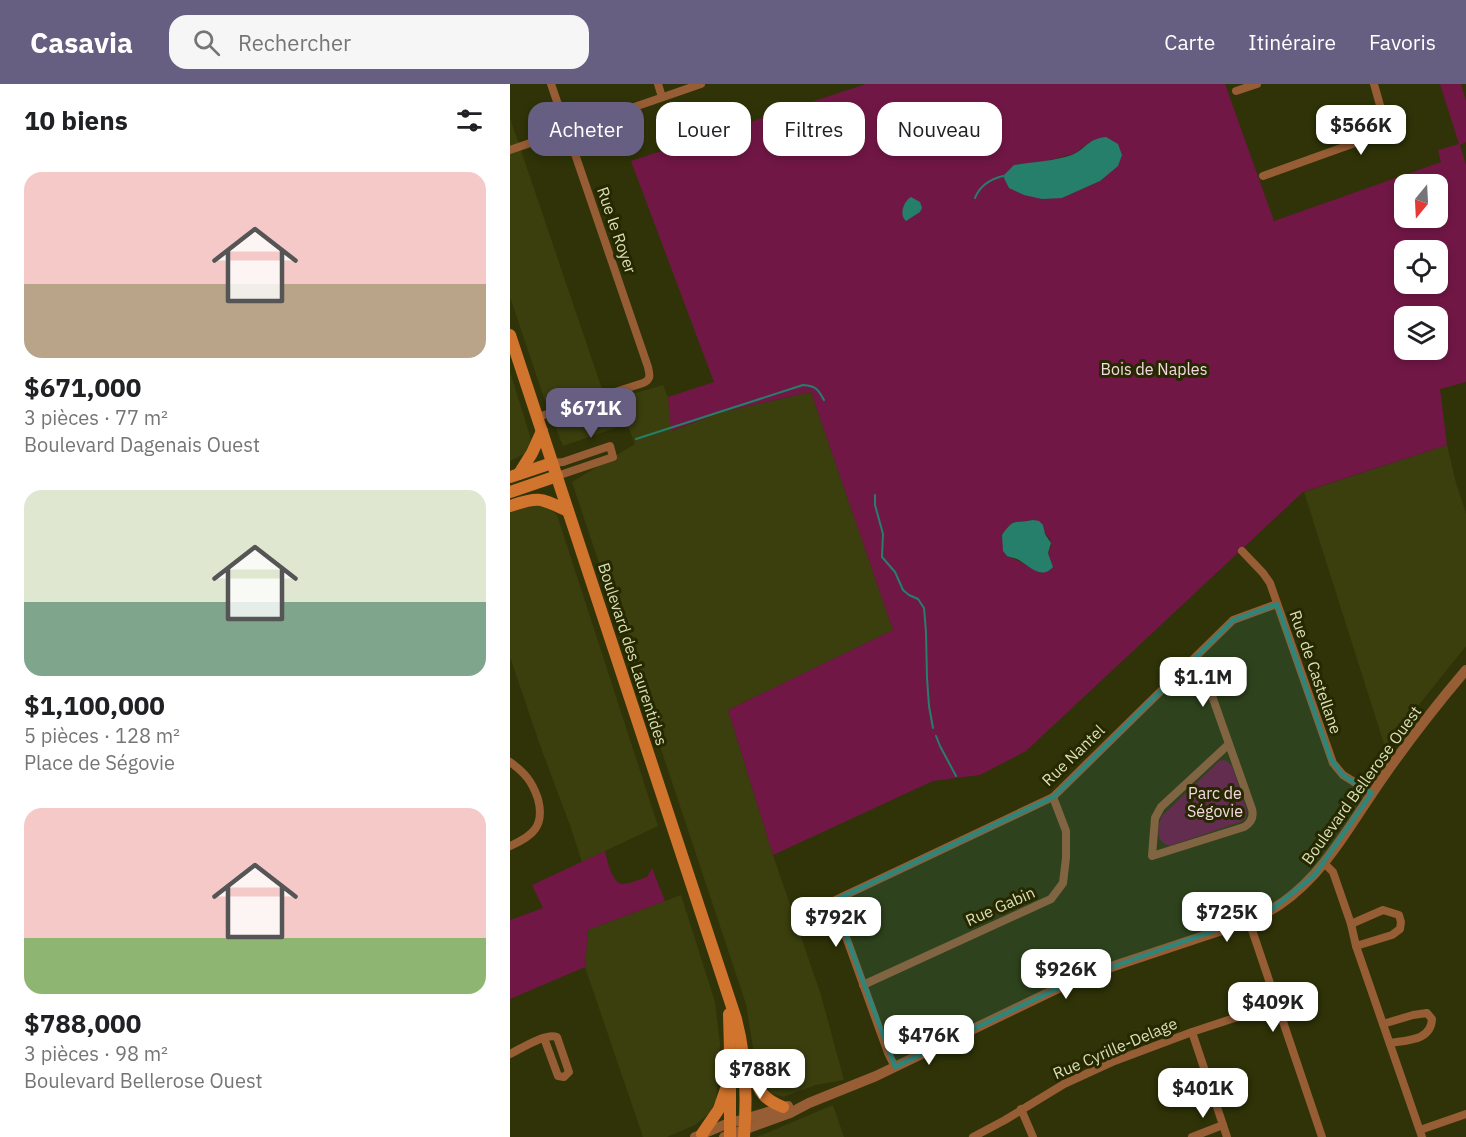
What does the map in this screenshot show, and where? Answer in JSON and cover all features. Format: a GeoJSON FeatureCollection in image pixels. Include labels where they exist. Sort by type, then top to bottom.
{"type":"FeatureCollection","features":[{"type":"Feature","properties":{"kind":"main road","name":"Boulevard des Laurentides"},"geometry":{"type":"LineString","coordinates":[[510,335],[738,1026],[743,1053],[745,1128]]}},
{"type":"Feature","properties":{"kind":"main road"},"geometry":{"type":"LineString","coordinates":[[514,475],[532,453],[542,431]]}},
{"type":"Feature","properties":{"kind":"main road"},"geometry":{"type":"LineString","coordinates":[[514,475],[552,463]]}},
{"type":"Feature","properties":{"kind":"main road"},"geometry":{"type":"LineString","coordinates":[[510,492],[557,477]]}},
{"type":"Feature","properties":{"kind":"main road"},"geometry":{"type":"LineString","coordinates":[[510,506],[532,499],[541,499],[568,511]]}},
{"type":"Feature","properties":{"kind":"main road","name":"Boulevard des Laurentides"},"geometry":{"type":"LineString","coordinates":[[724,983],[729,1020],[728,1133]]}},
{"type":"Feature","properties":{"kind":"main road"},"geometry":{"type":"LineString","coordinates":[[743,1053],[763,1096],[783,1107]]}},
{"type":"Feature","properties":{"kind":"main road"},"geometry":{"type":"LineString","coordinates":[[698,1136],[715,1116],[722,1102],[730,1073]]}},
{"type":"Feature","properties":{"kind":"street","name":"Rue le Royer"},"geometry":{"type":"LineString","coordinates":[[551,84],[557,102]]}},
{"type":"Feature","properties":{"kind":"street"},"geometry":{"type":"LineString","coordinates":[[658,84],[662,97]]}},
{"type":"Feature","properties":{"kind":"street"},"geometry":{"type":"LineString","coordinates":[[644,103],[701,84]]}},
{"type":"Feature","properties":{"kind":"street"},"geometry":{"type":"LineString","coordinates":[[1236,91],[1257,84]]}},
{"type":"Feature","properties":{"kind":"street"},"geometry":{"type":"LineString","coordinates":[[1263,176],[1380,135],[1385,123],[1374,84]]}},
{"type":"Feature","properties":{"kind":"street"},"geometry":{"type":"LineString","coordinates":[[510,150],[528,144]]}},
{"type":"Feature","properties":{"kind":"street","name":"Rue le Royer"},"geometry":{"type":"LineString","coordinates":[[537,417],[650,379],[648,367],[576,156]]}},
{"type":"Feature","properties":{"kind":"street"},"geometry":{"type":"LineString","coordinates":[[552,463],[563,462],[610,446],[613,457],[557,477]]}},
{"type":"Feature","properties":{"kind":"street","name":"Rue de Castellane"},"geometry":{"type":"LineString","coordinates":[[1242,551],[1270,583],[1331,759],[1343,775],[1372,794]]}},
{"type":"Feature","properties":{"kind":"street","name":"Rue Nantel"},"geometry":{"type":"LineString","coordinates":[[795,919],[1053,797],[1233,620],[1277,603]]}},
{"type":"Feature","properties":{"kind":"street"},"geometry":{"type":"LineString","coordinates":[[1186,667],[1211,693],[1252,809],[1253,816],[1246,826],[1239,829],[1152,856],[1155,818],[1161,807],[1229,744]]}},
{"type":"Feature","properties":{"kind":"street","name":"Boulevard Bellerose Ouest"},"geometry":{"type":"LineString","coordinates":[[745,1128],[790,1113],[858,1084],[1073,981],[1249,921],[1289,899],[1314,876],[1419,728],[1466,670]]}},
{"type":"Feature","properties":{"kind":"street"},"geometry":{"type":"LineString","coordinates":[[510,762],[528,777],[535,789],[541,817],[535,830],[529,836],[510,846]]}},
{"type":"Feature","properties":{"kind":"street","name":"Rue Gabin"},"geometry":{"type":"LineString","coordinates":[[863,985],[1051,899],[1063,883],[1066,858],[1066,831],[1053,797]]}},
{"type":"Feature","properties":{"kind":"street"},"geometry":{"type":"LineString","coordinates":[[1324,863],[1333,872],[1356,946],[1421,1133],[1466,1114]]}},
{"type":"Feature","properties":{"kind":"street"},"geometry":{"type":"LineString","coordinates":[[833,901],[895,1067]]}},
{"type":"Feature","properties":{"kind":"street"},"geometry":{"type":"LineString","coordinates":[[1351,924],[1383,910],[1399,915],[1401,922],[1400,929],[1392,935],[1356,946]]}},
{"type":"Feature","properties":{"kind":"street"},"geometry":{"type":"LineString","coordinates":[[1249,921],[1322,1137]]}},
{"type":"Feature","properties":{"kind":"street","name":"Rue Cyrille-Delage"},"geometry":{"type":"LineString","coordinates":[[973,1137],[1073,1079],[1192,1032],[1277,1004]]}},
{"type":"Feature","properties":{"kind":"street"},"geometry":{"type":"LineString","coordinates":[[1383,1024],[1427,1013],[1432,1019],[1432,1028],[1426,1034],[1417,1039],[1390,1043]]}},
{"type":"Feature","properties":{"kind":"street"},"geometry":{"type":"LineString","coordinates":[[1192,1032],[1227,1137]]}},
{"type":"Feature","properties":{"kind":"street"},"geometry":{"type":"LineString","coordinates":[[510,1054],[544,1038],[551,1035],[557,1037],[569,1072],[564,1077],[558,1076],[544,1038]]}},
{"type":"Feature","properties":{"kind":"street","name":"Boulevard Bellerose Ouest"},"geometry":{"type":"LineString","coordinates":[[745,1128],[783,1107],[797,1103],[809,1103]]}},
{"type":"Feature","properties":{"kind":"street"},"geometry":{"type":"LineString","coordinates":[[1021,1109],[1033,1137]]}},
{"type":"Feature","properties":{"kind":"street"},"geometry":{"type":"LineString","coordinates":[[1192,1137],[1223,1125]]}},
{"type":"Feature","properties":{"kind":"street"},"geometry":{"type":"LineString","coordinates":[[698,1136],[728,1133],[745,1128]]}},
{"type":"Feature","properties":{"kind":"highlighted area"},"geometry":{"type":"Polygon","coordinates":[[[1277,604],[1331,759],[1343,775],[1372,793],[1314,876],[1270,911],[1073,981],[895,1067],[833,901],[1053,797],[1233,620],[1277,604]]]}},
{"type":"Feature","properties":{"kind":"shaded area"},"geometry":{"type":"Polygon","coordinates":[[[510,118],[602,389],[609,401],[663,385],[668,397],[672,431],[722,412],[811,392],[893,630],[728,710],[773,855],[821,995],[844,1080],[816,1085],[783,1097],[770,1093],[754,1054],[746,1004],[572,482],[635,444],[627,424],[563,446],[546,404],[510,297],[510,118]]]}},
{"type":"Feature","properties":{"kind":"shaded area"},"geometry":{"type":"Polygon","coordinates":[[[510,372],[531,439],[524,454],[510,461],[510,372]]]}},
{"type":"Feature","properties":{"kind":"shaded area"},"geometry":{"type":"Polygon","coordinates":[[[1447,445],[1466,513],[1466,646],[1385,747],[1304,492],[1447,445]]]}},
{"type":"Feature","properties":{"kind":"shaded area"},"geometry":{"type":"Polygon","coordinates":[[[540,504],[557,515],[658,826],[582,862],[510,657],[510,512],[540,504]]]}},
{"type":"Feature","properties":{"kind":"shaded area"},"geometry":{"type":"Polygon","coordinates":[[[681,895],[715,1002],[720,1044],[716,1100],[709,1113],[695,1125],[667,1137],[643,1137],[585,967],[588,930],[681,895]]]}},
{"type":"Feature","properties":{"kind":"shaded area"},"geometry":{"type":"Polygon","coordinates":[[[833,1105],[844,1137],[757,1137],[833,1105]]]}},
{"type":"Feature","properties":{"kind":"green space","name":"Bois de Naples"},"geometry":{"type":"Polygon","coordinates":[[[866,84],[1225,84],[1274,221],[1394,179],[1394,228],[1448,228],[1448,174],[1407,174],[1441,162],[1438,150],[1459,144],[1440,84],[1461,84],[1466,101],[1466,142],[1460,145],[1466,165],[1466,382],[1440,389],[1447,445],[1303,492],[1026,751],[980,775],[933,781],[773,855],[728,710],[893,630],[811,392],[722,412],[671,431],[668,397],[714,382],[631,161],[656,153],[656,156],[751,156],[751,122],[763,118],[763,156],[865,156],[865,102],[811,102],[866,84]],[[1090,142],[1074,154],[1042,162],[1014,165],[1062,198],[1100,181],[1090,142]],[[1033,520],[1013,523],[1002,535],[1007,556],[1040,573],[1053,567],[1048,553],[1051,546],[1050,539],[1033,520]]]}},
{"type":"Feature","properties":{"kind":"green space","name":"Parc de Ségovie"},"geometry":{"type":"Polygon","coordinates":[[[1223,760],[1232,766],[1247,811],[1246,818],[1170,846],[1162,842],[1158,834],[1162,816],[1219,761],[1223,760]]]}},
{"type":"Feature","properties":{"kind":"green space"},"geometry":{"type":"Polygon","coordinates":[[[605,851],[611,871],[619,883],[629,883],[647,877],[652,868],[665,901],[588,930],[585,967],[510,999],[510,920],[543,908],[532,885],[605,851]]]}},
{"type":"Feature","properties":{"kind":"water"},"geometry":{"type":"Polygon","coordinates":[[[1106,137],[1118,144],[1122,155],[1118,166],[1100,181],[1062,198],[1042,199],[1024,195],[1009,188],[1003,176],[1014,165],[1072,155],[1091,142],[1106,137]]]}},
{"type":"Feature","properties":{"kind":"water"},"geometry":{"type":"Polygon","coordinates":[[[911,197],[920,202],[922,208],[920,212],[906,221],[903,209],[911,197]]]}},
{"type":"Feature","properties":{"kind":"water"},"geometry":{"type":"Polygon","coordinates":[[[1033,520],[1043,525],[1045,534],[1051,543],[1048,553],[1053,567],[1048,571],[1035,570],[1007,556],[1003,551],[1002,535],[1010,526],[1016,522],[1033,520]]]}},
{"type":"Feature","properties":{"kind":"waterway"},"geometry":{"type":"LineString","coordinates":[[975,198],[986,183],[1003,176]]}},
{"type":"Feature","properties":{"kind":"waterway"},"geometry":{"type":"LineString","coordinates":[[636,439],[803,385],[816,389],[824,400]]}},
{"type":"Feature","properties":{"kind":"waterway"},"geometry":{"type":"LineString","coordinates":[[875,495],[875,505],[883,534],[882,557],[895,572],[903,590],[918,599],[924,608],[929,706],[933,728]]}},
{"type":"Feature","properties":{"kind":"waterway"},"geometry":{"type":"LineString","coordinates":[[936,736],[956,776]]}}]}
